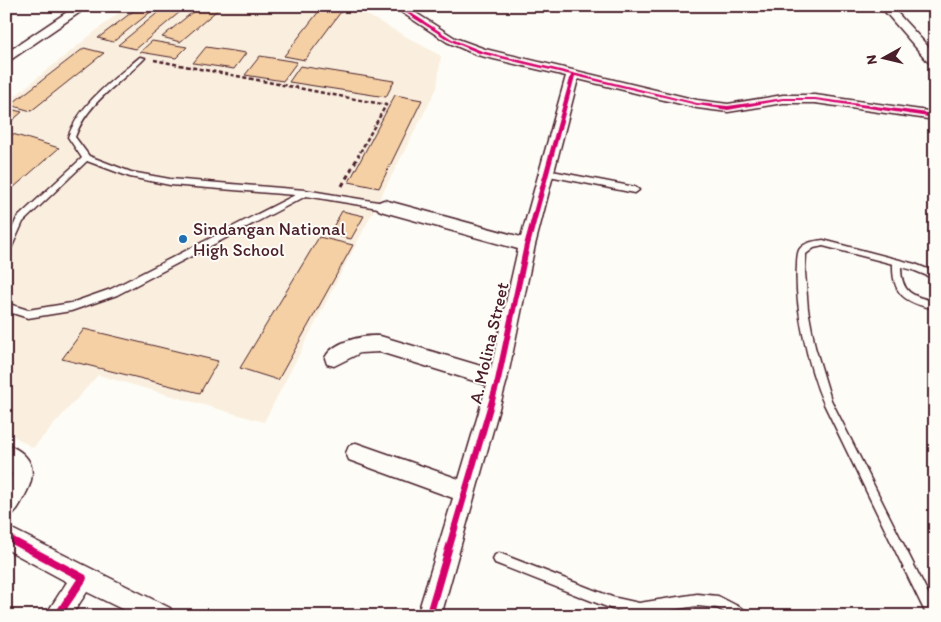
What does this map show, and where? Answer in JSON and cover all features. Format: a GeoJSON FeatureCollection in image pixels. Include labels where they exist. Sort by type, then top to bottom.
{"type":"FeatureCollection","features":[{"type":"Feature","properties":{"kind":"street"},"geometry":{"type":"LineString","coordinates":[[6,59],[84,6]]}},
{"type":"Feature","properties":{"kind":"street"},"geometry":{"type":"LineString","coordinates":[[397,6],[434,31],[467,46],[573,75],[715,107],[748,106],[783,99],[815,99],[935,116]]}},
{"type":"Feature","properties":{"kind":"street"},"geometry":{"type":"LineString","coordinates":[[885,6],[935,62]]}},
{"type":"Feature","properties":{"kind":"street","name":"A. Molina Street"},"geometry":{"type":"LineString","coordinates":[[430,616],[498,380],[527,246],[573,75]]}},
{"type":"Feature","properties":{"kind":"street"},"geometry":{"type":"LineString","coordinates":[[384,206],[527,246]]}},
{"type":"Feature","properties":{"kind":"street"},"geometry":{"type":"LineString","coordinates":[[334,358],[363,343],[375,343],[389,345],[498,380]]}},
{"type":"Feature","properties":{"kind":"street"},"geometry":{"type":"LineString","coordinates":[[356,453],[465,492]]}},
{"type":"Feature","properties":{"kind":"street"},"geometry":{"type":"LineString","coordinates":[[6,454],[23,470],[22,480],[6,507]]}},
{"type":"Feature","properties":{"kind":"street"},"geometry":{"type":"LineString","coordinates":[[6,537],[82,578],[162,616]]}},
{"type":"Feature","properties":{"kind":"street"},"geometry":{"type":"LineString","coordinates":[[57,616],[82,578]]}},
{"type":"Feature","properties":{"kind":"lane"},"geometry":{"type":"LineString","coordinates":[[142,58],[83,112],[74,125],[71,137],[86,158],[130,174],[170,182],[305,193],[384,206]]}},
{"type":"Feature","properties":{"kind":"lane"},"geometry":{"type":"LineString","coordinates":[[6,251],[20,220],[86,158]]}},
{"type":"Feature","properties":{"kind":"lane"},"geometry":{"type":"LineString","coordinates":[[547,174],[635,190]]}},
{"type":"Feature","properties":{"kind":"lane"},"geometry":{"type":"LineString","coordinates":[[6,307],[28,314],[71,307],[114,292],[305,193]]}},
{"type":"Feature","properties":{"kind":"lane"},"geometry":{"type":"LineString","coordinates":[[933,616],[827,401],[816,366],[804,312],[801,262],[806,248],[823,243],[897,262],[935,276]]}},
{"type":"Feature","properties":{"kind":"lane"},"geometry":{"type":"LineString","coordinates":[[897,262],[896,279],[905,295],[914,300],[935,305]]}},
{"type":"Feature","properties":{"kind":"lane"},"geometry":{"type":"LineString","coordinates":[[499,559],[612,603],[639,609],[698,600],[718,602],[745,616]]}},
{"type":"Feature","properties":{"kind":"path"},"geometry":{"type":"LineString","coordinates":[[142,58],[386,105],[335,198]]}},
{"type":"Feature","properties":{"kind":"shaded area","name":"Sindangan National High School"},"geometry":{"type":"Polygon","coordinates":[[[127,6],[351,6],[441,56],[437,88],[264,422],[98,375],[33,448],[6,431],[6,103],[127,6]]]}},
{"type":"Feature","properties":{"kind":"building"},"geometry":{"type":"Polygon","coordinates":[[[140,6],[158,6],[113,42],[98,38],[140,6]]]}},
{"type":"Feature","properties":{"kind":"building"},"geometry":{"type":"Polygon","coordinates":[[[166,6],[187,6],[136,49],[118,45],[166,6]]]}},
{"type":"Feature","properties":{"kind":"building"},"geometry":{"type":"Polygon","coordinates":[[[200,6],[222,6],[180,42],[162,37],[200,6]]]}},
{"type":"Feature","properties":{"kind":"building"},"geometry":{"type":"Polygon","coordinates":[[[323,6],[343,9],[305,60],[284,56],[323,6]]]}},
{"type":"Feature","properties":{"kind":"building"},"geometry":{"type":"Polygon","coordinates":[[[152,41],[187,47],[176,58],[140,52],[152,41]]]}},
{"type":"Feature","properties":{"kind":"building"},"geometry":{"type":"Polygon","coordinates":[[[206,47],[246,53],[234,69],[193,63],[206,47]]]}},
{"type":"Feature","properties":{"kind":"building"},"geometry":{"type":"Polygon","coordinates":[[[84,48],[104,53],[31,111],[10,105],[84,48]]]}},
{"type":"Feature","properties":{"kind":"building"},"geometry":{"type":"Polygon","coordinates":[[[260,56],[297,62],[283,81],[245,75],[260,56]]]}},
{"type":"Feature","properties":{"kind":"building"},"geometry":{"type":"Polygon","coordinates":[[[300,66],[394,81],[386,97],[289,82],[300,66]]]}},
{"type":"Feature","properties":{"kind":"building"},"geometry":{"type":"Polygon","coordinates":[[[395,95],[422,100],[379,188],[349,182],[395,95]]]}},
{"type":"Feature","properties":{"kind":"building"},"geometry":{"type":"Polygon","coordinates":[[[6,108],[22,112],[6,126],[6,108]]]}},
{"type":"Feature","properties":{"kind":"building"},"geometry":{"type":"Polygon","coordinates":[[[6,132],[59,148],[13,188],[6,186],[6,132]]]}},
{"type":"Feature","properties":{"kind":"building"},"geometry":{"type":"Polygon","coordinates":[[[342,211],[364,216],[351,239],[329,234],[342,211]]]}},
{"type":"Feature","properties":{"kind":"building"},"geometry":{"type":"Polygon","coordinates":[[[319,237],[353,245],[278,380],[240,368],[319,237]]]}},
{"type":"Feature","properties":{"kind":"building"},"geometry":{"type":"Polygon","coordinates":[[[84,329],[218,361],[200,393],[62,359],[84,329]]]}},
{"type":"Feature","properties":{"kind":"cycle path"},"geometry":{"type":"LineString","coordinates":[[397,6],[451,40],[481,52],[697,104],[728,108],[783,99],[815,99],[935,116]]}},
{"type":"Feature","properties":{"kind":"cycle path"},"geometry":{"type":"LineString","coordinates":[[429,616],[498,380],[527,245],[573,75]]}},
{"type":"Feature","properties":{"kind":"cycle path"},"geometry":{"type":"LineString","coordinates":[[6,537],[83,578],[57,616]]}},
{"type":"Feature","properties":{"kind":"place","name":"Sindangan National High School"},"geometry":{"type":"Point","coordinates":[183,239]}}]}
